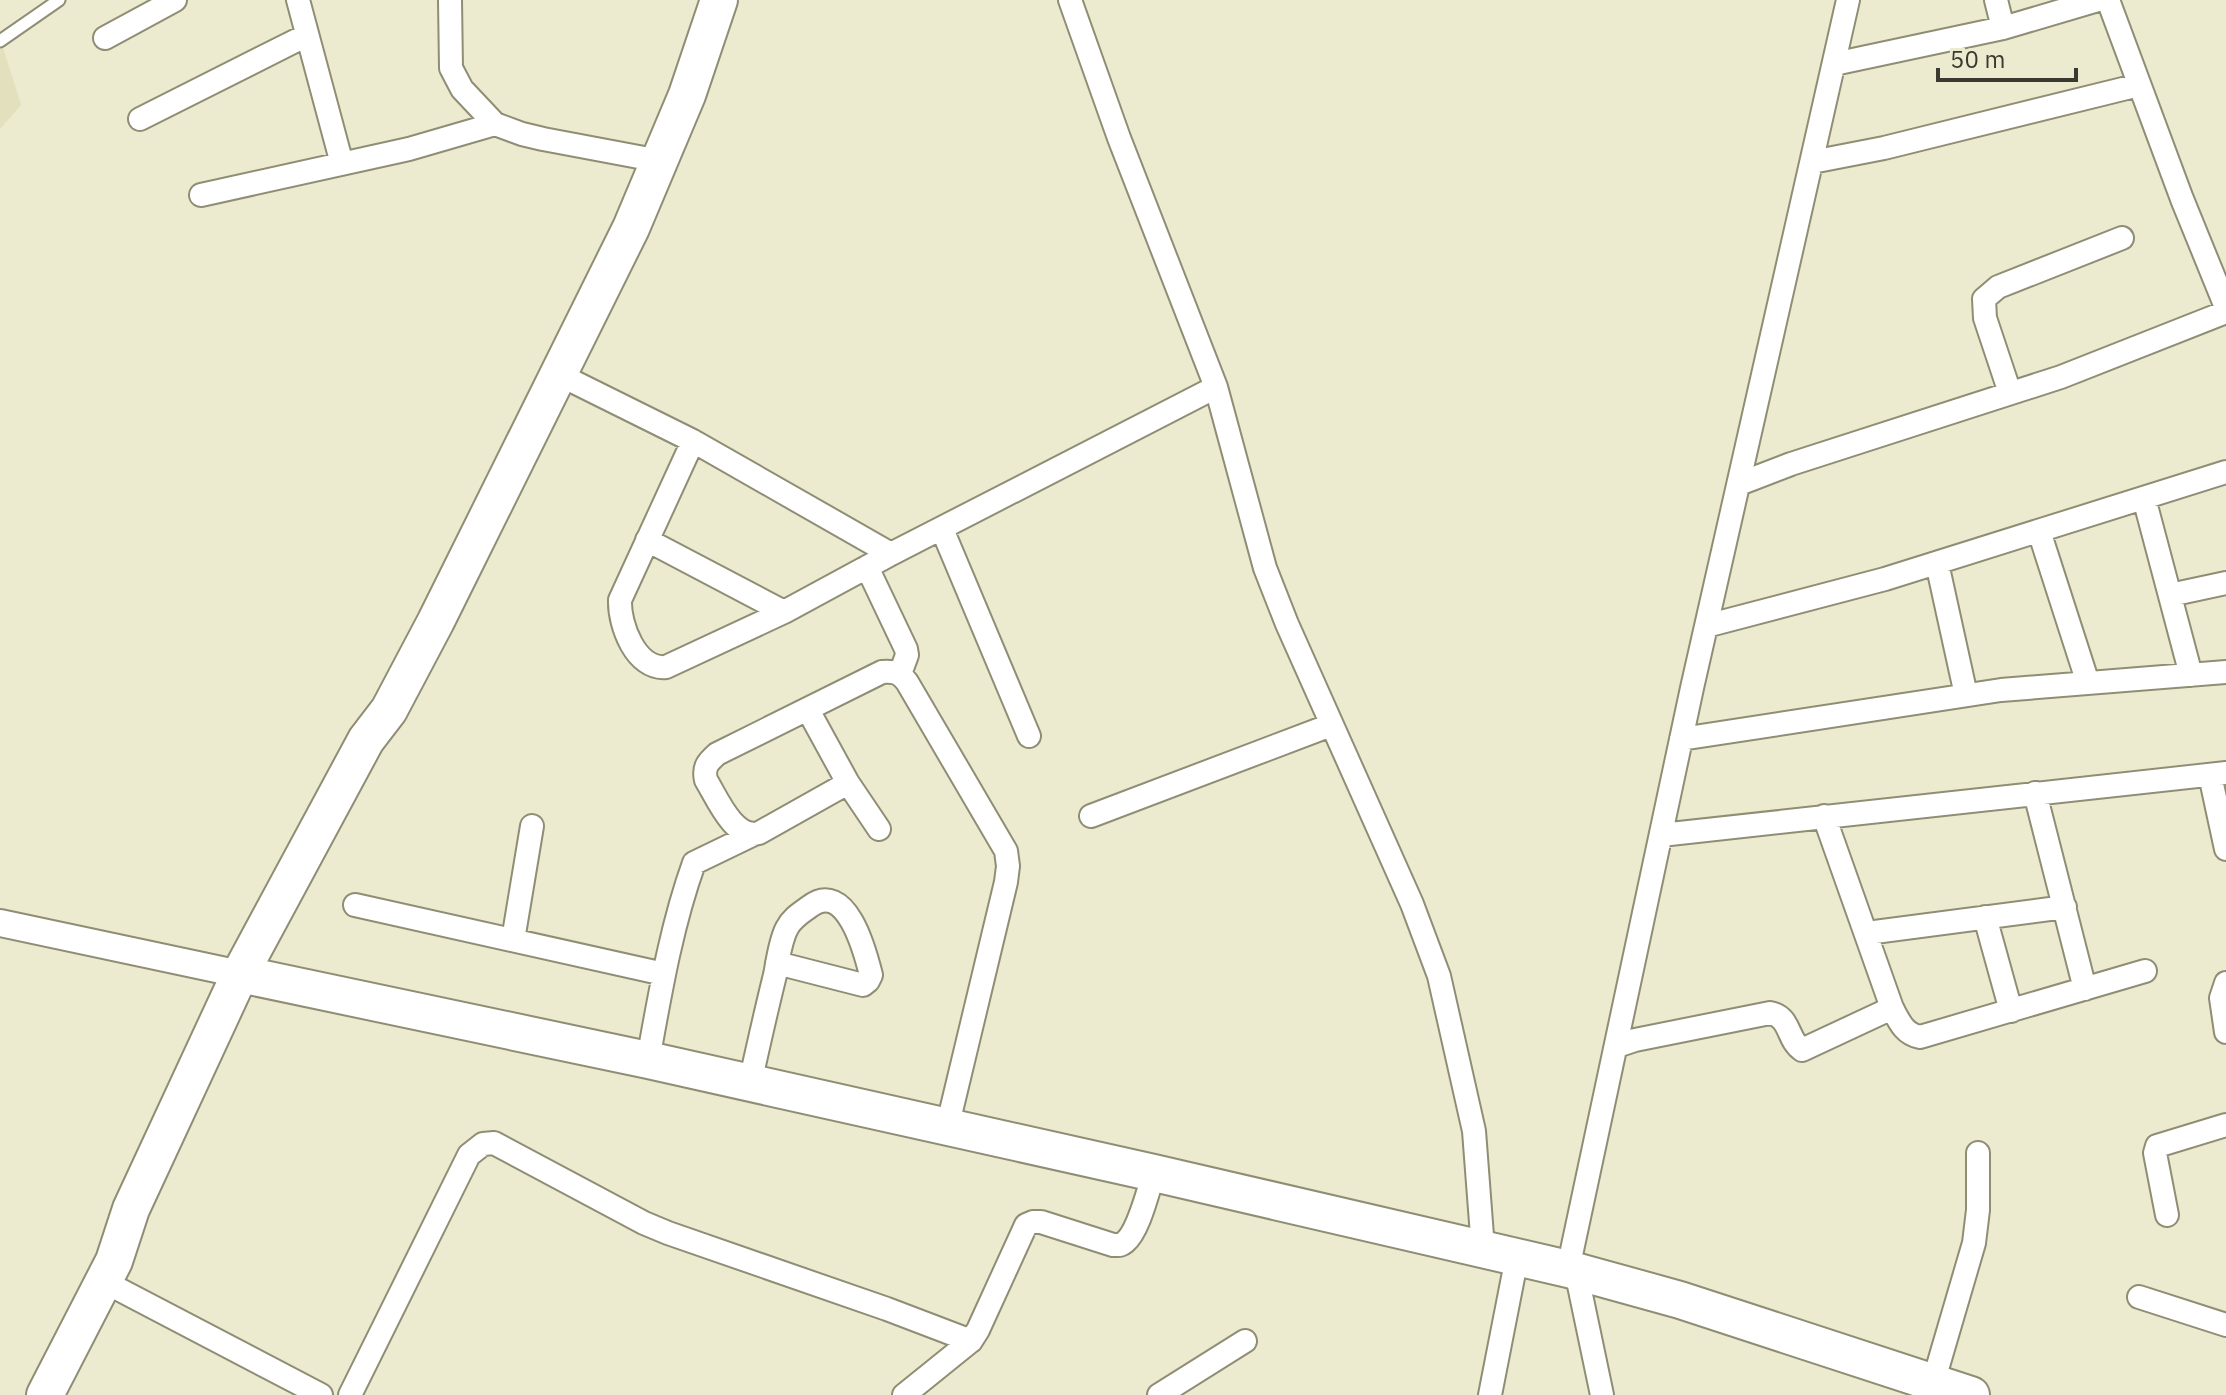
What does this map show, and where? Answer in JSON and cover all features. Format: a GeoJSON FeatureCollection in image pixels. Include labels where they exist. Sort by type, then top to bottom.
{"type":"FeatureCollection","features":[{"type":"Feature","properties":{"kind":"highway"},"geometry":{"type":"LineString","coordinates":[[45,1395],[108,1271],[145,1220],[250,977],[380,749],[389,710],[631,228],[687,95],[719,0]]}},
{"type":"Feature","properties":{"kind":"highway"},"geometry":{"type":"LineString","coordinates":[[250,977],[648,1060],[1572,1270],[1680,1300],[1971,1395]]}},
{"type":"Feature","properties":{"kind":"street"},"geometry":{"type":"LineString","coordinates":[[105,38],[175,0]]}},
{"type":"Feature","properties":{"kind":"street"},"geometry":{"type":"LineString","coordinates":[[298,0],[342,164]]}},
{"type":"Feature","properties":{"kind":"street"},"geometry":{"type":"LineString","coordinates":[[450,0],[451,68],[462,89],[495,124],[543,139],[660,161]]}},
{"type":"Feature","properties":{"kind":"street"},"geometry":{"type":"LineString","coordinates":[[1070,0],[1119,138],[1216,387],[1265,568],[1331,725],[1412,904],[1439,976],[1500,1253],[1490,1395]]}},
{"type":"Feature","properties":{"kind":"street"},"geometry":{"type":"LineString","coordinates":[[1602,1395],[1572,1270],[1681,739],[1848,0]]}},
{"type":"Feature","properties":{"kind":"street"},"geometry":{"type":"LineString","coordinates":[[1996,0],[2003,28]]}},
{"type":"Feature","properties":{"kind":"street"},"geometry":{"type":"LineString","coordinates":[[1834,64],[2003,28],[2098,0]]}},
{"type":"Feature","properties":{"kind":"street"},"geometry":{"type":"LineString","coordinates":[[1739,484],[1791,464],[2061,377],[2226,309],[2216,255],[2139,85],[2108,0]]}},
{"type":"Feature","properties":{"kind":"street"},"geometry":{"type":"LineString","coordinates":[[140,119],[307,35]]}},
{"type":"Feature","properties":{"kind":"street"},"geometry":{"type":"LineString","coordinates":[[1812,162],[1884,148],[2139,85]]}},
{"type":"Feature","properties":{"kind":"street"},"geometry":{"type":"LineString","coordinates":[[201,195],[409,149],[495,124]]}},
{"type":"Feature","properties":{"kind":"street"},"geometry":{"type":"LineString","coordinates":[[2010,393],[1985,318],[1984,299],[1998,287],[2122,238]]}},
{"type":"Feature","properties":{"kind":"street"},"geometry":{"type":"LineString","coordinates":[[558,374],[693,441],[891,554]]}},
{"type":"Feature","properties":{"kind":"street"},"geometry":{"type":"LineString","coordinates":[[693,441],[620,600],[625,628],[637,653],[659,668],[784,612],[1216,387]]}},
{"type":"Feature","properties":{"kind":"street"},"geometry":{"type":"LineString","coordinates":[[1706,626],[1885,579],[2226,472]]}},
{"type":"Feature","properties":{"kind":"street"},"geometry":{"type":"LineString","coordinates":[[2144,498],[2191,675]]}},
{"type":"Feature","properties":{"kind":"street"},"geometry":{"type":"LineString","coordinates":[[942,529],[1029,736]]}},
{"type":"Feature","properties":{"kind":"street"},"geometry":{"type":"LineString","coordinates":[[2039,531],[2088,683]]}},
{"type":"Feature","properties":{"kind":"street"},"geometry":{"type":"LineString","coordinates":[[647,540],[784,612]]}},
{"type":"Feature","properties":{"kind":"street"},"geometry":{"type":"LineString","coordinates":[[1937,563],[1966,695]]}},
{"type":"Feature","properties":{"kind":"street"},"geometry":{"type":"LineString","coordinates":[[867,567],[906,649],[900,674]]}},
{"type":"Feature","properties":{"kind":"street"},"geometry":{"type":"LineString","coordinates":[[2170,595],[2226,583]]}},
{"type":"Feature","properties":{"kind":"street"},"geometry":{"type":"LineString","coordinates":[[752,835],[735,827],[706,780],[706,765],[717,754],[882,672],[900,674],[1006,851],[1008,866],[947,1128]]}},
{"type":"Feature","properties":{"kind":"street"},"geometry":{"type":"LineString","coordinates":[[1681,739],[2001,690],[2226,672]]}},
{"type":"Feature","properties":{"kind":"street"},"geometry":{"type":"LineString","coordinates":[[808,710],[848,783],[879,829]]}},
{"type":"Feature","properties":{"kind":"street"},"geometry":{"type":"LineString","coordinates":[[1091,816],[1331,725]]}},
{"type":"Feature","properties":{"kind":"street"},"geometry":{"type":"LineString","coordinates":[[1661,835],[2218,774],[2226,849]]}},
{"type":"Feature","properties":{"kind":"street"},"geometry":{"type":"LineString","coordinates":[[648,1060],[682,896],[694,863],[759,833],[848,783]]}},
{"type":"Feature","properties":{"kind":"street"},"geometry":{"type":"LineString","coordinates":[[2035,793],[2085,989]]}},
{"type":"Feature","properties":{"kind":"street"},"geometry":{"type":"LineString","coordinates":[[1824,816],[1892,1008],[1907,1032],[1920,1037],[2145,971]]}},
{"type":"Feature","properties":{"kind":"street"},"geometry":{"type":"LineString","coordinates":[[513,940],[532,826]]}},
{"type":"Feature","properties":{"kind":"street"},"geometry":{"type":"LineString","coordinates":[[750,1083],[777,963],[786,929],[793,919],[816,902],[833,902],[849,914],[871,975],[863,985],[777,963]]}},
{"type":"Feature","properties":{"kind":"street"},"geometry":{"type":"LineString","coordinates":[[355,905],[664,974]]}},
{"type":"Feature","properties":{"kind":"street"},"geometry":{"type":"LineString","coordinates":[[1867,933],[2065,907]]}},
{"type":"Feature","properties":{"kind":"street"},"geometry":{"type":"LineString","coordinates":[[1985,917],[2011,1011]]}},
{"type":"Feature","properties":{"kind":"street"},"geometry":{"type":"LineString","coordinates":[[0,923],[250,977]]}},
{"type":"Feature","properties":{"kind":"street"},"geometry":{"type":"LineString","coordinates":[[2226,983],[2221,998],[2226,1032]]}},
{"type":"Feature","properties":{"kind":"street"},"geometry":{"type":"LineString","coordinates":[[1617,1046],[1770,1013],[1784,1019],[1795,1045],[1802,1050],[1892,1008]]}},
{"type":"Feature","properties":{"kind":"street"},"geometry":{"type":"LineString","coordinates":[[2167,1215],[2155,1153],[2157,1146],[2226,1125]]}},
{"type":"Feature","properties":{"kind":"street"},"geometry":{"type":"LineString","coordinates":[[350,1395],[469,1155],[483,1144],[494,1143],[668,1233],[971,1341]]}},
{"type":"Feature","properties":{"kind":"street"},"geometry":{"type":"LineString","coordinates":[[1933,1383],[1974,1243],[1978,1210],[1978,1153]]}},
{"type":"Feature","properties":{"kind":"street"},"geometry":{"type":"LineString","coordinates":[[904,1395],[971,1341],[1026,1225],[1041,1222],[1121,1245],[1134,1231],[1154,1173]]}},
{"type":"Feature","properties":{"kind":"street"},"geometry":{"type":"LineString","coordinates":[[108,1271],[321,1395]]}},
{"type":"Feature","properties":{"kind":"street"},"geometry":{"type":"LineString","coordinates":[[2139,1297],[2226,1325]]}},
{"type":"Feature","properties":{"kind":"street"},"geometry":{"type":"LineString","coordinates":[[1159,1395],[1245,1341]]}},
{"type":"Feature","properties":{"kind":"lane"},"geometry":{"type":"LineString","coordinates":[[0,41],[59,0]]}},
{"type":"Feature","properties":{"kind":"shaded area"},"geometry":{"type":"Polygon","coordinates":[[[0,38],[21,105],[0,129],[0,38]]]}}]}
